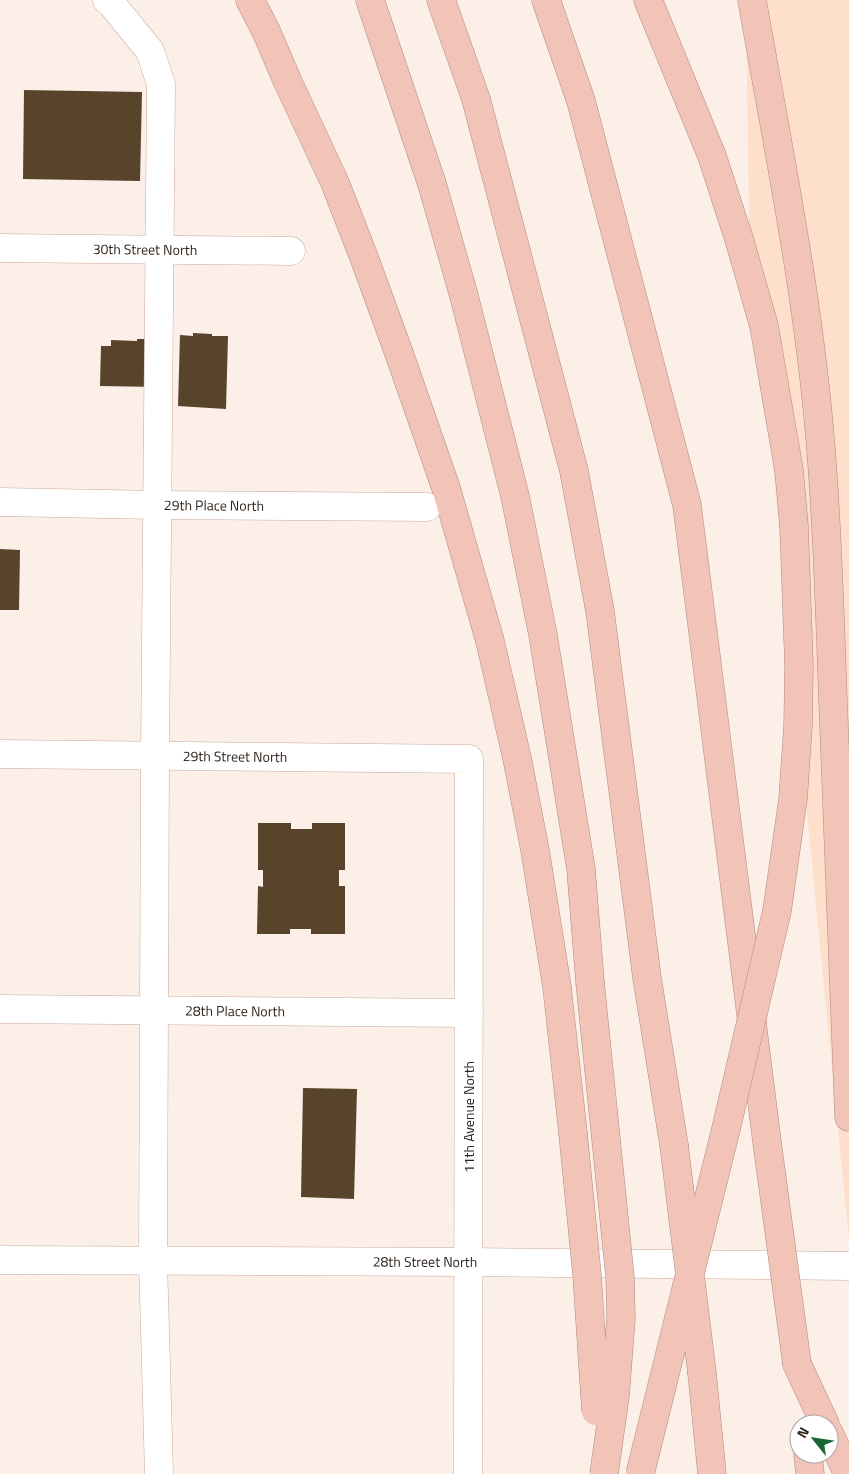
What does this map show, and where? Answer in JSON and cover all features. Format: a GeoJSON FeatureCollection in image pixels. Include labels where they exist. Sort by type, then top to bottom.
{"type":"FeatureCollection","features":[{"type":"Feature","properties":{"kind":"highway"},"geometry":{"type":"LineString","coordinates":[[250,0],[266,31],[338,192],[400,356],[446,488],[490,641],[536,850],[557,987],[587,1275],[602,1474]]}},
{"type":"Feature","properties":{"kind":"highway"},"geometry":{"type":"LineString","coordinates":[[370,0],[432,184],[464,296],[515,496],[543,635],[581,869],[590,982],[620,1277],[620,1319],[615,1396],[602,1474]]}},
{"type":"Feature","properties":{"kind":"highway"},"geometry":{"type":"LineString","coordinates":[[441,0],[476,98],[574,471],[600,611],[647,978],[674,1145],[702,1373],[712,1474]]}},
{"type":"Feature","properties":{"kind":"highway"},"geometry":{"type":"LineString","coordinates":[[546,0],[581,101],[687,505],[803,1414]]}},
{"type":"Feature","properties":{"kind":"highway"},"geometry":{"type":"LineString","coordinates":[[640,1474],[725,1132],[777,911],[793,799],[798,726],[799,666],[794,526],[787,462],[764,326],[739,239],[712,156],[648,0]]}},
{"type":"Feature","properties":{"kind":"highway"},"geometry":{"type":"LineString","coordinates":[[752,0],[799,258],[810,335],[822,463],[849,1117]]}},
{"type":"Feature","properties":{"kind":"highway"},"geometry":{"type":"LineString","coordinates":[[797,1364],[820,1414]]}},
{"type":"Feature","properties":{"kind":"highway"},"geometry":{"type":"LineString","coordinates":[[703,1474],[709,1447]]}},
{"type":"Feature","properties":{"kind":"highway"},"geometry":{"type":"LineString","coordinates":[[839,1455],[848,1474]]}},
{"type":"Feature","properties":{"kind":"street"},"geometry":{"type":"LineString","coordinates":[[107,0],[150,51],[161,84],[154,756],[153,1260],[159,1474]]}},
{"type":"Feature","properties":{"kind":"street","name":"30th Street North"},"geometry":{"type":"LineString","coordinates":[[0,248],[291,251]]}},
{"type":"Feature","properties":{"kind":"street","name":"29th Place North"},"geometry":{"type":"LineString","coordinates":[[0,502],[427,507]]}},
{"type":"Feature","properties":{"kind":"street","name":"29th Street North"},"geometry":{"type":"LineString","coordinates":[[0,754],[470,760]]}},
{"type":"Feature","properties":{"kind":"street","name":"11th Avenue North"},"geometry":{"type":"LineString","coordinates":[[468,1474],[470,760]]}},
{"type":"Feature","properties":{"kind":"street","name":"28th Place North"},"geometry":{"type":"LineString","coordinates":[[0,1008],[469,1013]]}},
{"type":"Feature","properties":{"kind":"street","name":"28th Street North"},"geometry":{"type":"LineString","coordinates":[[0,1260],[849,1266]]}},
{"type":"Feature","properties":{"kind":"shaded area"},"geometry":{"type":"Polygon","coordinates":[[[746,0],[849,0],[849,1241],[749,221],[746,0]]]}},
{"type":"Feature","properties":{"kind":"building"},"geometry":{"type":"Polygon","coordinates":[[[24,90],[142,92],[140,181],[23,179],[24,90]]]}},
{"type":"Feature","properties":{"kind":"building"},"geometry":{"type":"Polygon","coordinates":[[[193,333],[228,336],[226,409],[178,406],[180,335],[193,336],[193,333]]]}},
{"type":"Feature","properties":{"kind":"building"},"geometry":{"type":"Polygon","coordinates":[[[137,339],[157,339],[158,387],[100,386],[101,346],[111,346],[111,340],[137,341],[137,339]]]}},
{"type":"Feature","properties":{"kind":"building"},"geometry":{"type":"Polygon","coordinates":[[[0,549],[20,550],[19,610],[0,610],[0,549]]]}},
{"type":"Feature","properties":{"kind":"building"},"geometry":{"type":"Polygon","coordinates":[[[258,823],[291,823],[291,829],[312,829],[312,823],[345,823],[345,870],[339,870],[339,886],[345,886],[345,934],[311,934],[311,929],[290,929],[290,934],[257,934],[258,886],[263,887],[263,870],[258,870],[258,823]]]}},
{"type":"Feature","properties":{"kind":"building"},"geometry":{"type":"Polygon","coordinates":[[[303,1088],[357,1089],[354,1199],[301,1197],[303,1088]]]}}]}
